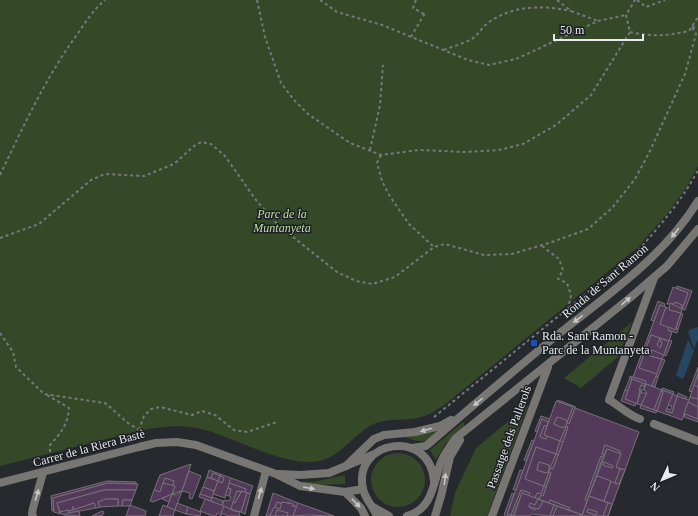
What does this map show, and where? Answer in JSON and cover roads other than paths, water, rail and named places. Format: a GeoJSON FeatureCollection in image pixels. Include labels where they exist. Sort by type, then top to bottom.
{"type":"FeatureCollection","features":[{"type":"Feature","properties":{"kind":"street","name":"Ronda de Sant Ramon"},"geometry":{"type":"LineString","coordinates":[[374,454],[392,446],[402,445],[412,448],[426,446],[647,263],[690,215],[698,201]]}},
{"type":"Feature","properties":{"kind":"street"},"geometry":{"type":"LineString","coordinates":[[420,516],[448,448],[465,431],[548,366],[667,266],[698,229]]}},
{"type":"Feature","properties":{"kind":"street"},"geometry":{"type":"LineString","coordinates":[[640,419],[629,415],[622,408],[609,400],[654,277]]}},
{"type":"Feature","properties":{"kind":"street","name":"Passatge dels Pallerols"},"geometry":{"type":"LineString","coordinates":[[492,516],[548,366]]}},
{"type":"Feature","properties":{"kind":"street","name":"Ronda de Sant Ramon"},"geometry":{"type":"LineString","coordinates":[[346,466],[374,439],[384,435],[415,432],[440,426],[462,415]]}},
{"type":"Feature","properties":{"kind":"street"},"geometry":{"type":"LineString","coordinates":[[654,424],[698,441]]}},
{"type":"Feature","properties":{"kind":"street"},"geometry":{"type":"LineString","coordinates":[[435,516],[450,457],[465,431]]}},
{"type":"Feature","properties":{"kind":"street","name":"Carrer de la Riera Bastè"},"geometry":{"type":"LineString","coordinates":[[0,483],[151,444],[177,442],[196,445],[276,474],[300,486],[345,492],[363,489]]}},
{"type":"Feature","properties":{"kind":"street"},"geometry":{"type":"LineString","coordinates":[[412,448],[422,454],[429,463],[433,474],[434,485]]}},
{"type":"Feature","properties":{"kind":"street"},"geometry":{"type":"LineString","coordinates":[[374,454],[364,470],[363,489],[366,498],[373,507],[377,516]]}},
{"type":"Feature","properties":{"kind":"street","name":"Carrer de la Riera Bastè"},"geometry":{"type":"LineString","coordinates":[[276,474],[316,475],[329,473],[374,454]]}},
{"type":"Feature","properties":{"kind":"street"},"geometry":{"type":"LineString","coordinates":[[254,516],[266,471]]}},
{"type":"Feature","properties":{"kind":"street"},"geometry":{"type":"LineString","coordinates":[[32,515],[43,473]]}},
{"type":"Feature","properties":{"kind":"street"},"geometry":{"type":"LineString","coordinates":[[345,492],[361,508],[366,516]]}},
{"type":"Feature","properties":{"kind":"street"},"geometry":{"type":"LineString","coordinates":[[407,516],[420,510],[426,504]]}},
{"type":"Feature","properties":{"kind":"street"},"geometry":{"type":"LineString","coordinates":[[373,507],[389,516]]}},
{"type":"Feature","properties":{"kind":"water"},"geometry":{"type":"Polygon","coordinates":[[[698,327],[698,339],[694,349],[688,332],[689,330],[698,327]]]}},
{"type":"Feature","properties":{"kind":"water"},"geometry":{"type":"Polygon","coordinates":[[[688,340],[694,351],[682,379],[676,375],[688,340]]]}},
{"type":"Feature","properties":{"kind":"place","name":"Rda. Sant Ramon - Parc de la Muntanyeta"},"geometry":{"type":"Point","coordinates":[534,343]}},
{"type":"Feature","properties":{"kind":"park label","name":"Parc de la Muntanyeta"},"geometry":{"type":"Point","coordinates":[282,221]}}]}
